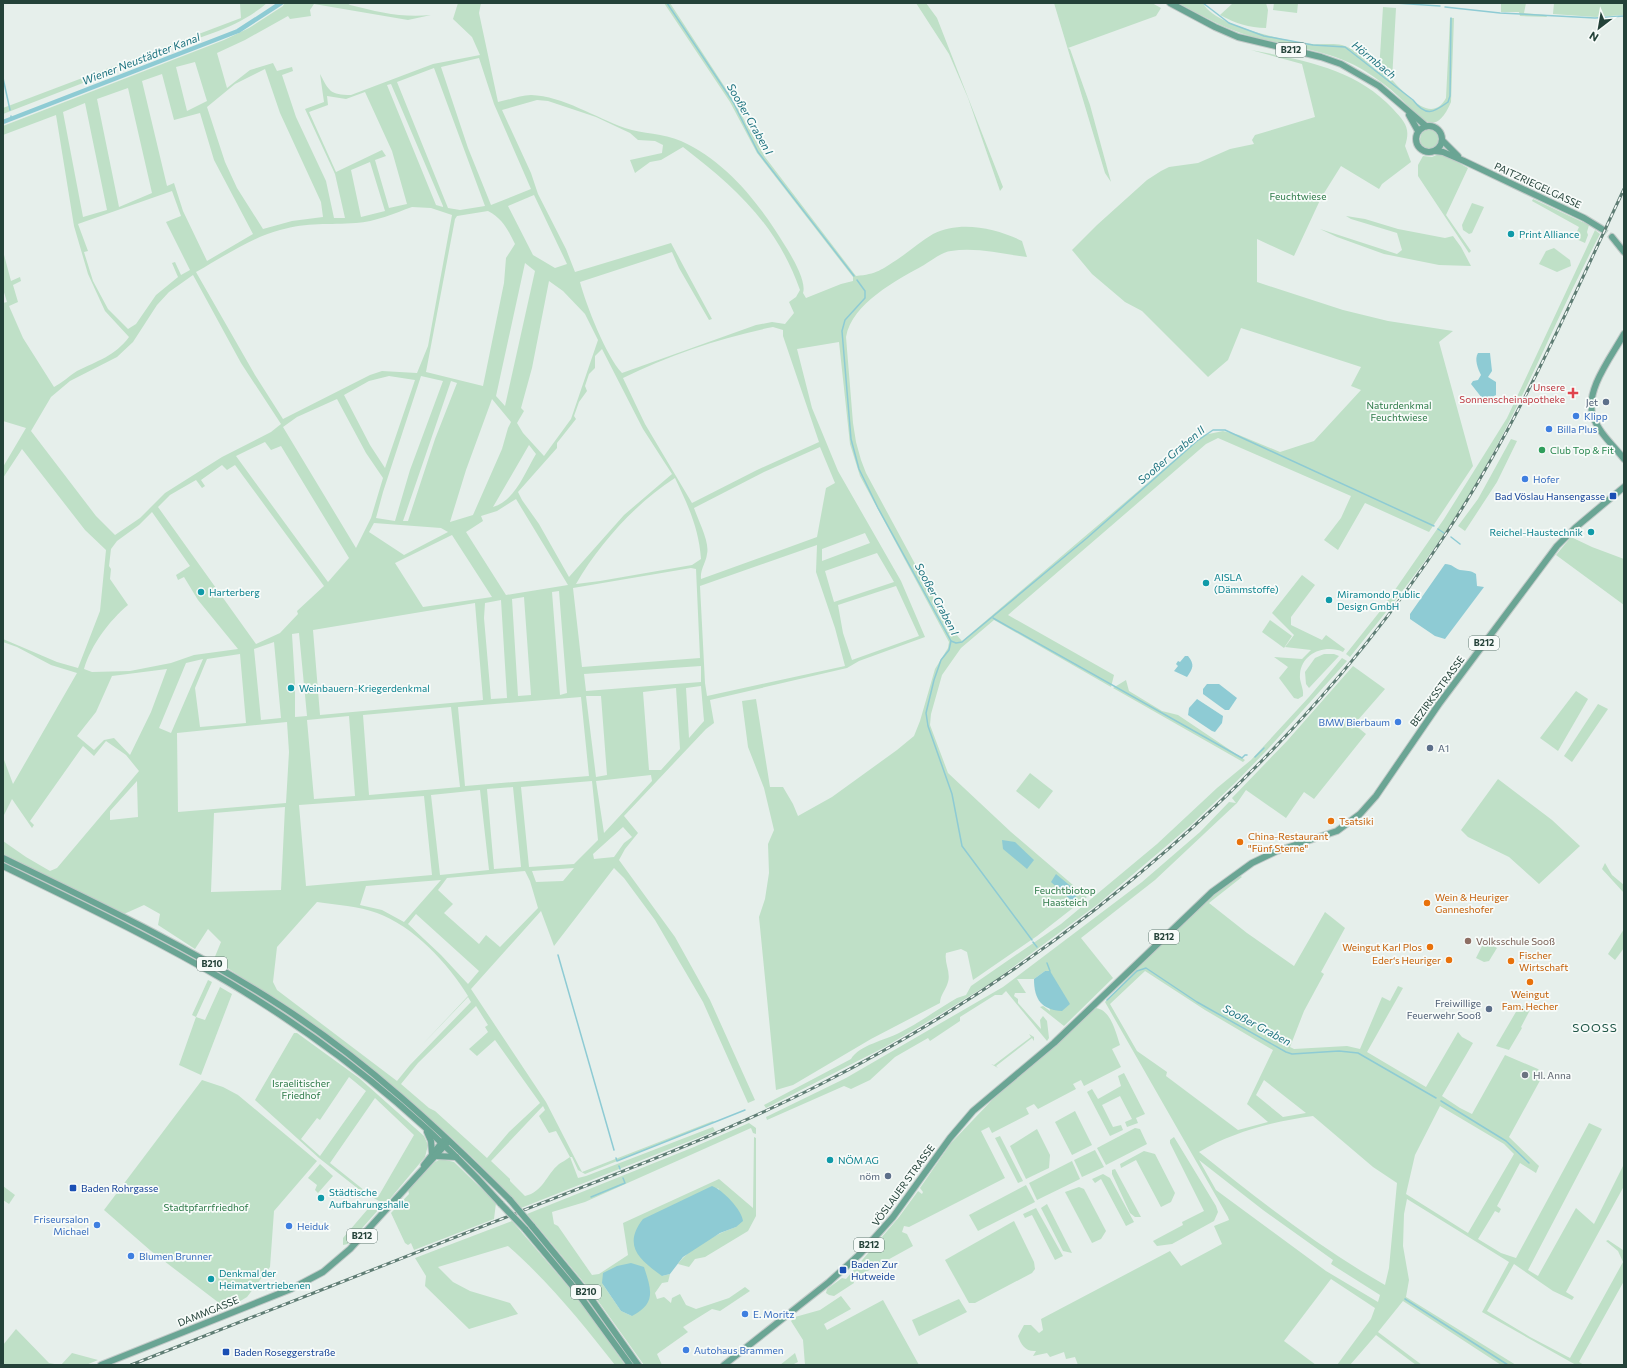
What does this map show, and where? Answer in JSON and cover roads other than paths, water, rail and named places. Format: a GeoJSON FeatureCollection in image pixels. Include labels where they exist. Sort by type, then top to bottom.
{"type":"FeatureCollection","features":[{"type":"Feature","properties":{"kind":"main road","name":"B212"},"geometry":{"type":"LineString","coordinates":[[1170,3],[1215,27],[1238,37],[1321,57],[1341,64],[1379,86],[1426,126],[1438,128],[1442,134],[1443,141]]}},
{"type":"Feature","properties":{"kind":"main road","name":"B212"},"geometry":{"type":"LineString","coordinates":[[1405,108],[1418,131],[1416,140],[1419,148],[1426,152],[1436,151]]}},
{"type":"Feature","properties":{"kind":"main road"},"geometry":{"type":"LineString","coordinates":[[1418,131],[1426,126]]}},
{"type":"Feature","properties":{"kind":"main road"},"geometry":{"type":"LineString","coordinates":[[1436,151],[1443,141]]}},
{"type":"Feature","properties":{"kind":"main road","name":"PAITZRIEGELGASSE"},"geometry":{"type":"LineString","coordinates":[[1443,141],[1446,146],[1464,161]]}},
{"type":"Feature","properties":{"kind":"main road","name":"PAITZRIEGELGASSE"},"geometry":{"type":"LineString","coordinates":[[1436,151],[1443,152],[1464,161],[1584,218],[1602,229]]}},
{"type":"Feature","properties":{"kind":"main road"},"geometry":{"type":"LineString","coordinates":[[1612,238],[1624,252]]}},
{"type":"Feature","properties":{"kind":"main road"},"geometry":{"type":"LineString","coordinates":[[1624,334],[1594,389],[1591,396],[1591,409],[1597,424],[1624,459]]}},
{"type":"Feature","properties":{"kind":"main road","name":"BEZIRKSSTRASSE"},"geometry":{"type":"LineString","coordinates":[[1090,1008],[1191,910],[1229,879],[1252,863],[1276,851],[1330,834],[1348,824],[1372,800],[1453,685],[1539,569],[1569,533],[1624,487]]}},
{"type":"Feature","properties":{"kind":"main road","name":"B210"},"geometry":{"type":"LineString","coordinates":[[3,858],[171,941],[238,979],[332,1042],[403,1098],[448,1138],[510,1200],[587,1293],[635,1364]]}},
{"type":"Feature","properties":{"kind":"main road","name":"B210"},"geometry":{"type":"LineString","coordinates":[[3,866],[169,948],[228,982],[278,1014],[355,1069],[443,1144],[502,1204],[571,1284],[635,1364]]}},
{"type":"Feature","properties":{"kind":"main road","name":"VÖSLAUER STRASSE"},"geometry":{"type":"LineString","coordinates":[[724,1365],[830,1282],[860,1254],[893,1217],[950,1138],[973,1111],[1054,1043],[1090,1008]]}},
{"type":"Feature","properties":{"kind":"main road"},"geometry":{"type":"LineString","coordinates":[[425,1128],[431,1141],[434,1154],[456,1157]]}},
{"type":"Feature","properties":{"kind":"main road","name":"DAMMGASSE"},"geometry":{"type":"LineString","coordinates":[[101,1365],[307,1282],[323,1272],[346,1253],[448,1138]]}},
{"type":"Feature","properties":{"kind":"water"},"geometry":{"type":"Polygon","coordinates":[[[1478,353],[1490,353],[1492,371],[1488,377],[1496,382],[1496,395],[1486,400],[1482,398],[1471,384],[1473,381],[1478,380],[1481,375],[1476,361],[1478,353]]]}},
{"type":"Feature","properties":{"kind":"water"},"geometry":{"type":"Polygon","coordinates":[[[1445,564],[1476,574],[1477,586],[1484,587],[1445,639],[1435,636],[1410,619],[1410,614],[1445,564]]]}},
{"type":"Feature","properties":{"kind":"water"},"geometry":{"type":"Polygon","coordinates":[[[1185,656],[1188,656],[1192,662],[1192,669],[1187,677],[1174,671],[1178,666],[1176,664],[1178,661],[1180,662],[1185,656]]]}},
{"type":"Feature","properties":{"kind":"water"},"geometry":{"type":"Polygon","coordinates":[[[1207,684],[1219,684],[1237,698],[1229,710],[1225,710],[1203,694],[1203,689],[1207,684]]]}},
{"type":"Feature","properties":{"kind":"water"},"geometry":{"type":"Polygon","coordinates":[[[1197,699],[1223,716],[1222,723],[1215,732],[1188,715],[1189,708],[1197,699]]]}},
{"type":"Feature","properties":{"kind":"water"},"geometry":{"type":"Polygon","coordinates":[[[1002,840],[1015,842],[1034,860],[1027,869],[1003,849],[1002,840]]]}},
{"type":"Feature","properties":{"kind":"water"},"geometry":{"type":"Polygon","coordinates":[[[1056,874],[1079,893],[1072,901],[1051,882],[1056,874]]]}},
{"type":"Feature","properties":{"kind":"water"},"geometry":{"type":"Polygon","coordinates":[[[1045,971],[1050,971],[1070,1004],[1062,1011],[1049,1009],[1040,1002],[1038,998],[1034,986],[1034,979],[1045,971]]]}},
{"type":"Feature","properties":{"kind":"water"},"geometry":{"type":"Polygon","coordinates":[[[712,1186],[736,1206],[743,1221],[736,1227],[720,1233],[683,1257],[670,1274],[662,1276],[647,1264],[636,1252],[634,1237],[637,1229],[643,1219],[712,1186]]]}},
{"type":"Feature","properties":{"kind":"water"},"geometry":{"type":"Polygon","coordinates":[[[631,1263],[644,1267],[650,1289],[649,1301],[640,1311],[632,1316],[621,1311],[602,1283],[603,1273],[617,1266],[631,1263]]]}},
{"type":"Feature","properties":{"kind":"waterway","name":"Wiener Neustädter Kanal"},"geometry":{"type":"LineString","coordinates":[[3,122],[238,31],[281,3]]}},
{"type":"Feature","properties":{"kind":"waterway","name":"Sooßer Graben I"},"geometry":{"type":"LineString","coordinates":[[667,3],[733,102],[758,152],[854,276]]}},
{"type":"Feature","properties":{"kind":"waterway","name":"Hörmbach"},"geometry":{"type":"LineString","coordinates":[[1203,3],[1229,23],[1264,36],[1313,45],[1345,47],[1413,100],[1422,109],[1430,112],[1438,109],[1448,102],[1450,96],[1451,18]]}},
{"type":"Feature","properties":{"kind":"waterway","name":"Hörmbach"},"geometry":{"type":"LineString","coordinates":[[1395,3],[1440,6]]}},
{"type":"Feature","properties":{"kind":"waterway","name":"Hörmbach"},"geometry":{"type":"LineString","coordinates":[[1445,7],[1500,13],[1595,18],[1624,16]]}},
{"type":"Feature","properties":{"kind":"waterway"},"geometry":{"type":"LineString","coordinates":[[3,78],[10,110]]}},
{"type":"Feature","properties":{"kind":"waterway","name":"Sooßer Graben I"},"geometry":{"type":"LineString","coordinates":[[857,280],[865,291],[865,298],[845,320],[842,331],[851,439],[859,469],[878,508],[951,641],[949,650],[941,660],[934,680],[926,713],[928,726],[952,794],[962,846],[1032,940]]}},
{"type":"Feature","properties":{"kind":"waterway","name":"Sooßer Graben II"},"geometry":{"type":"LineString","coordinates":[[951,641],[956,643],[962,642],[1087,538],[1197,441],[1213,430],[1225,430],[1434,526]]}},
{"type":"Feature","properties":{"kind":"waterway"},"geometry":{"type":"LineString","coordinates":[[1438,529],[1444,533]]}},
{"type":"Feature","properties":{"kind":"waterway"},"geometry":{"type":"LineString","coordinates":[[1451,537],[1460,544]]}},
{"type":"Feature","properties":{"kind":"waterway"},"geometry":{"type":"LineString","coordinates":[[993,618],[1242,758],[1247,755]]}},
{"type":"Feature","properties":{"kind":"waterway"},"geometry":{"type":"LineString","coordinates":[[1255,757],[1264,748]]}},
{"type":"Feature","properties":{"kind":"waterway","name":"Sooßer Graben"},"geometry":{"type":"LineString","coordinates":[[1033,942],[1037,947]]}},
{"type":"Feature","properties":{"kind":"waterway"},"geometry":{"type":"LineString","coordinates":[[558,955],[614,1150]]}},
{"type":"Feature","properties":{"kind":"waterway","name":"Sooßer Graben"},"geometry":{"type":"LineString","coordinates":[[1047,963],[1050,971]]}},
{"type":"Feature","properties":{"kind":"waterway","name":"Sooßer Graben"},"geometry":{"type":"LineString","coordinates":[[1107,1000],[1137,971],[1146,968],[1197,1002],[1286,1052],[1292,1054],[1339,1051],[1358,1053],[1436,1098]]}},
{"type":"Feature","properties":{"kind":"waterway","name":"Sooßer Graben"},"geometry":{"type":"LineString","coordinates":[[1441,1101],[1506,1141],[1529,1163]]}},
{"type":"Feature","properties":{"kind":"waterway"},"geometry":{"type":"LineString","coordinates":[[616,1158],[617,1161],[745,1110]]}},
{"type":"Feature","properties":{"kind":"waterway"},"geometry":{"type":"LineString","coordinates":[[591,1197],[625,1183],[623,1178]]}},
{"type":"Feature","properties":{"kind":"waterway"},"geometry":{"type":"LineString","coordinates":[[1405,1299],[1508,1365]]}},
{"type":"Feature","properties":{"kind":"tunnel"},"geometry":{"type":"LineString","coordinates":[[1602,229],[1612,237]]}},
{"type":"Feature","properties":{"kind":"railway"},"geometry":{"type":"LineString","coordinates":[[131,1365],[634,1167],[709,1136],[784,1102],[821,1084],[912,1034],[1001,978],[1087,916],[1169,848],[1247,775],[1320,698],[1387,617],[1447,532],[1497,449],[1542,364],[1624,189]]}},
{"type":"Feature","properties":{"kind":"place","name":"Print Alliance"},"geometry":{"type":"Point","coordinates":[1511,234]}},
{"type":"Feature","properties":{"kind":"place","name":"Unsere Sonnenscheinapotheke"},"geometry":{"type":"Point","coordinates":[1573,393]}},
{"type":"Feature","properties":{"kind":"place","name":"Jet"},"geometry":{"type":"Point","coordinates":[1606,402]}},
{"type":"Feature","properties":{"kind":"place","name":"Klipp"},"geometry":{"type":"Point","coordinates":[1576,416]}},
{"type":"Feature","properties":{"kind":"place","name":"Billa Plus"},"geometry":{"type":"Point","coordinates":[1549,429]}},
{"type":"Feature","properties":{"kind":"place","name":"Club Top & Fit"},"geometry":{"type":"Point","coordinates":[1542,450]}},
{"type":"Feature","properties":{"kind":"place","name":"Hofer"},"geometry":{"type":"Point","coordinates":[1525,479]}},
{"type":"Feature","properties":{"kind":"place","name":"Bad Vöslau Hansengasse"},"geometry":{"type":"Point","coordinates":[1613,496]}},
{"type":"Feature","properties":{"kind":"place","name":"Reichel-Haustechnik"},"geometry":{"type":"Point","coordinates":[1591,532]}},
{"type":"Feature","properties":{"kind":"place","name":"AISLA (Dämmstoffe)"},"geometry":{"type":"Point","coordinates":[1206,583]}},
{"type":"Feature","properties":{"kind":"place","name":"Harterberg"},"geometry":{"type":"Point","coordinates":[201,592]}},
{"type":"Feature","properties":{"kind":"place","name":"Miramondo Public Design GmbH"},"geometry":{"type":"Point","coordinates":[1329,600]}},
{"type":"Feature","properties":{"kind":"place","name":"Weinbauern-Kriegerdenkmal"},"geometry":{"type":"Point","coordinates":[291,688]}},
{"type":"Feature","properties":{"kind":"place","name":"BMW Bierbaum"},"geometry":{"type":"Point","coordinates":[1398,722]}},
{"type":"Feature","properties":{"kind":"place","name":"A1"},"geometry":{"type":"Point","coordinates":[1430,748]}},
{"type":"Feature","properties":{"kind":"place","name":"Tsatsiki"},"geometry":{"type":"Point","coordinates":[1331,821]}},
{"type":"Feature","properties":{"kind":"place","name":"China-Restaurant \"Fünf Sterne\""},"geometry":{"type":"Point","coordinates":[1240,842]}},
{"type":"Feature","properties":{"kind":"place","name":"Wein & Heuriger Ganneshofer"},"geometry":{"type":"Point","coordinates":[1427,903]}},
{"type":"Feature","properties":{"kind":"place","name":"Volksschule Sooß"},"geometry":{"type":"Point","coordinates":[1468,941]}},
{"type":"Feature","properties":{"kind":"place","name":"Weingut Karl Plos"},"geometry":{"type":"Point","coordinates":[1430,947]}},
{"type":"Feature","properties":{"kind":"place","name":"Eder‘s Heuriger"},"geometry":{"type":"Point","coordinates":[1449,960]}},
{"type":"Feature","properties":{"kind":"place","name":"Fischer Wirtschaft"},"geometry":{"type":"Point","coordinates":[1511,961]}},
{"type":"Feature","properties":{"kind":"place","name":"Weingut Fam. Hecher"},"geometry":{"type":"Point","coordinates":[1530,982]}},
{"type":"Feature","properties":{"kind":"place","name":"Freiwillige Feuerwehr Sooß"},"geometry":{"type":"Point","coordinates":[1489,1009]}},
{"type":"Feature","properties":{"kind":"place","name":"Hl. Anna"},"geometry":{"type":"Point","coordinates":[1525,1075]}},
{"type":"Feature","properties":{"kind":"place","name":"NÖM AG"},"geometry":{"type":"Point","coordinates":[830,1160]}},
{"type":"Feature","properties":{"kind":"place","name":"nöm"},"geometry":{"type":"Point","coordinates":[888,1176]}},
{"type":"Feature","properties":{"kind":"place","name":"Baden Rohrgasse"},"geometry":{"type":"Point","coordinates":[73,1188]}},
{"type":"Feature","properties":{"kind":"place","name":"Städtische Aufbahrungshalle"},"geometry":{"type":"Point","coordinates":[321,1198]}},
{"type":"Feature","properties":{"kind":"place","name":"Friseursalon Michael"},"geometry":{"type":"Point","coordinates":[97,1225]}},
{"type":"Feature","properties":{"kind":"place","name":"Heiduk"},"geometry":{"type":"Point","coordinates":[289,1226]}},
{"type":"Feature","properties":{"kind":"place","name":"Blumen Brunner"},"geometry":{"type":"Point","coordinates":[131,1256]}},
{"type":"Feature","properties":{"kind":"place","name":"Baden Zur Hutweide"},"geometry":{"type":"Point","coordinates":[843,1270]}},
{"type":"Feature","properties":{"kind":"place","name":"Denkmal der Heimatvertriebenen"},"geometry":{"type":"Point","coordinates":[211,1279]}},
{"type":"Feature","properties":{"kind":"place","name":"E. Moritz"},"geometry":{"type":"Point","coordinates":[745,1314]}},
{"type":"Feature","properties":{"kind":"place","name":"Autohaus Brammen"},"geometry":{"type":"Point","coordinates":[686,1350]}},
{"type":"Feature","properties":{"kind":"place","name":"Baden Roseggerstraße"},"geometry":{"type":"Point","coordinates":[226,1352]}},
{"type":"Feature","properties":{"kind":"district","name":"SOOSS"},"geometry":{"type":"Point","coordinates":[1595,1028]}},
{"type":"Feature","properties":{"kind":"park label","name":"Feuchtwiese"},"geometry":{"type":"Point","coordinates":[1298,196]}},
{"type":"Feature","properties":{"kind":"park label","name":"Naturdenkmal Feuchtwiese"},"geometry":{"type":"Point","coordinates":[1399,410]}},
{"type":"Feature","properties":{"kind":"park label","name":"Feuchtbiotop Haasteich"},"geometry":{"type":"Point","coordinates":[1065,896]}},
{"type":"Feature","properties":{"kind":"park label","name":"Israelitischer Friedhof"},"geometry":{"type":"Point","coordinates":[301,1088]}},
{"type":"Feature","properties":{"kind":"park label","name":"Stadtpfarrfriedhof"},"geometry":{"type":"Point","coordinates":[206,1207]}}]}
